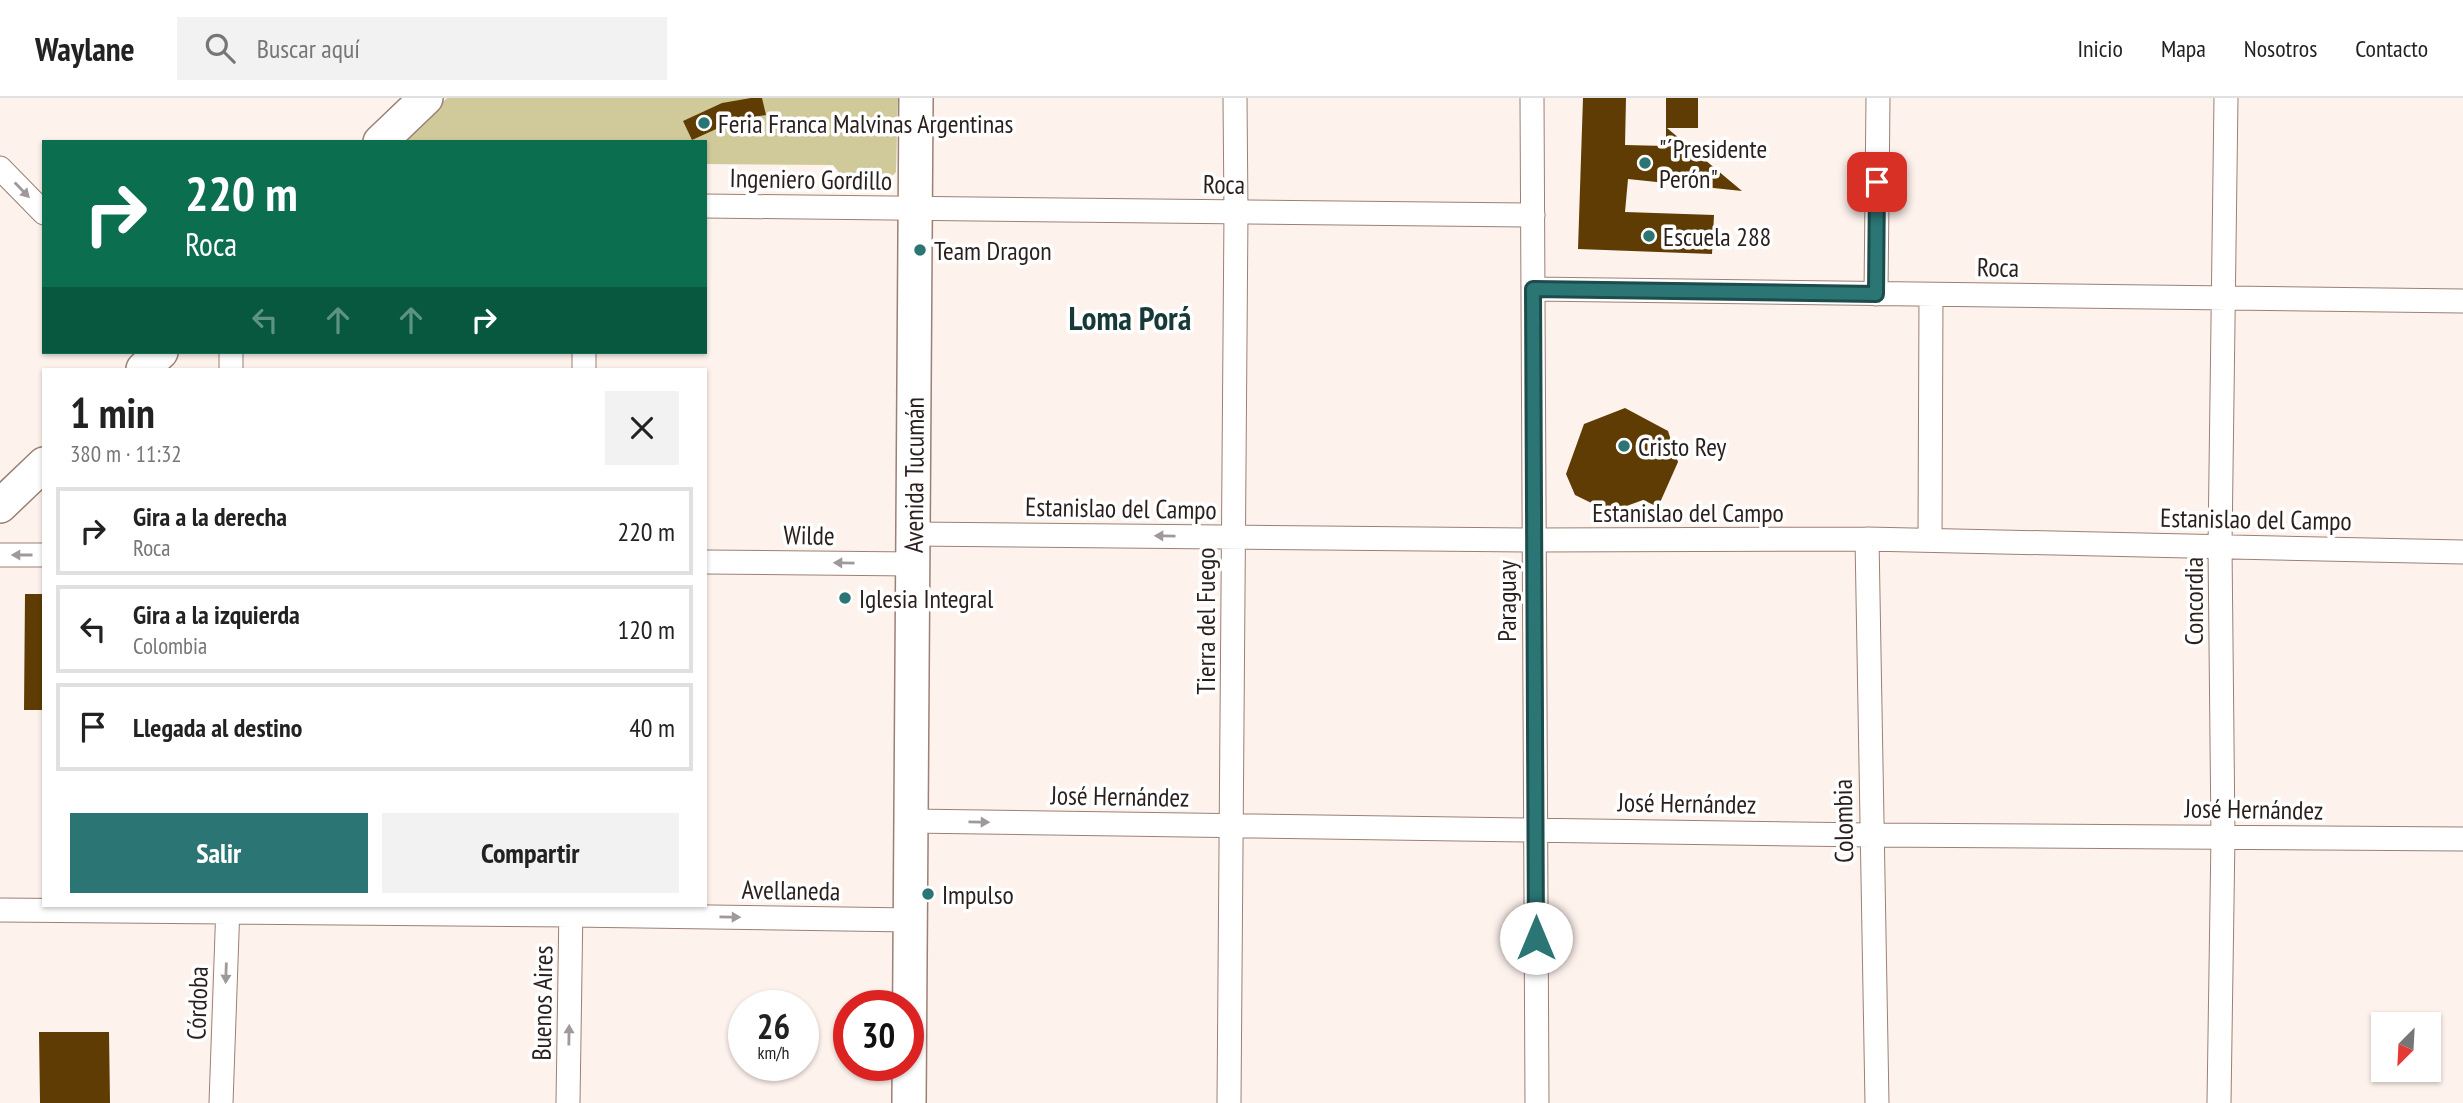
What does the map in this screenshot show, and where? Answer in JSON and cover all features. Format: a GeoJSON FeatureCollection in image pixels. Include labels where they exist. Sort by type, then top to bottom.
{"type":"FeatureCollection","features":[{"type":"Feature","properties":{"kind":"main road","name":"Avenida Tucumán"},"geometry":{"type":"LineString","coordinates":[[909,1103],[916,98]]}},
{"type":"Feature","properties":{"kind":"main road"},"geometry":{"type":"LineString","coordinates":[[382,140],[413,102]]}},
{"type":"Feature","properties":{"kind":"main road"},"geometry":{"type":"LineString","coordinates":[[144,368],[159,354]]}},
{"type":"Feature","properties":{"kind":"main road"},"geometry":{"type":"LineString","coordinates":[[0,506],[42,466]]}},
{"type":"Feature","properties":{"kind":"street","name":"Tierra del Fuego"},"geometry":{"type":"LineString","coordinates":[[1229,1103],[1235,98]]}},
{"type":"Feature","properties":{"kind":"street","name":"Paraguay"},"geometry":{"type":"LineString","coordinates":[[1532,98],[1537,1103]]}},
{"type":"Feature","properties":{"kind":"street"},"geometry":{"type":"LineString","coordinates":[[1876,294],[1878,98]]}},
{"type":"Feature","properties":{"kind":"street","name":"Concordia"},"geometry":{"type":"LineString","coordinates":[[2219,1103],[2223,836],[2220,546],[2226,98]]}},
{"type":"Feature","properties":{"kind":"street"},"geometry":{"type":"LineString","coordinates":[[0,168],[42,211]]}},
{"type":"Feature","properties":{"kind":"street","name":"Ingeniero Gordillo"},"geometry":{"type":"LineString","coordinates":[[707,205],[915,208]]}},
{"type":"Feature","properties":{"kind":"street","name":"Roca"},"geometry":{"type":"LineString","coordinates":[[915,208],[1532,215]]}},
{"type":"Feature","properties":{"kind":"street","name":"Roca"},"geometry":{"type":"LineString","coordinates":[[1533,289],[2463,301]]}},
{"type":"Feature","properties":{"kind":"street"},"geometry":{"type":"LineString","coordinates":[[1930,540],[1931,295]]}},
{"type":"Feature","properties":{"kind":"street","name":"Estanislao del Campo"},"geometry":{"type":"LineString","coordinates":[[913,549],[1234,537],[1867,539],[2463,552]]}},
{"type":"Feature","properties":{"kind":"street","name":"Colombia"},"geometry":{"type":"LineString","coordinates":[[1867,539],[1877,1103]]}},
{"type":"Feature","properties":{"kind":"street","name":"Wilde"},"geometry":{"type":"LineString","coordinates":[[707,562],[913,549]]}},
{"type":"Feature","properties":{"kind":"street"},"geometry":{"type":"LineString","coordinates":[[0,555],[42,555]]}},
{"type":"Feature","properties":{"kind":"street","name":"José Hernández"},"geometry":{"type":"LineString","coordinates":[[911,821],[1871,835],[2463,839]]}},
{"type":"Feature","properties":{"kind":"street","name":"Córdoba"},"geometry":{"type":"LineString","coordinates":[[220,1103],[228,909]]}},
{"type":"Feature","properties":{"kind":"street","name":"Avellaneda"},"geometry":{"type":"LineString","coordinates":[[0,911],[571,910],[910,920]]}},
{"type":"Feature","properties":{"kind":"street","name":"Buenos Aires"},"geometry":{"type":"LineString","coordinates":[[568,1103],[571,910]]}},
{"type":"Feature","properties":{"kind":"shaded area"},"geometry":{"type":"Polygon","coordinates":[[[447,98],[898,98],[896,172],[881,187],[850,186],[833,165],[707,164],[707,140],[403,140],[447,98]]]}},
{"type":"Feature","properties":{"kind":"building"},"geometry":{"type":"Polygon","coordinates":[[[762,98],[766,115],[736,120],[692,140],[683,121],[722,103],[762,98]]]}},
{"type":"Feature","properties":{"kind":"building","name":"\"´Presidente Perón\""},"geometry":{"type":"Polygon","coordinates":[[[1583,98],[1626,98],[1625,145],[1666,146],[1666,98],[1698,98],[1698,128],[1667,128],[1742,191],[1628,179],[1625,212],[1714,215],[1712,254],[1578,249],[1583,98]]]}},
{"type":"Feature","properties":{"kind":"building","name":"Cristo Rey"},"geometry":{"type":"Polygon","coordinates":[[[1625,408],[1668,431],[1678,462],[1658,507],[1643,500],[1610,512],[1575,495],[1566,474],[1584,424],[1625,408]]]}},
{"type":"Feature","properties":{"kind":"building"},"geometry":{"type":"Polygon","coordinates":[[[25,594],[42,594],[42,710],[24,710],[25,594]]]}},
{"type":"Feature","properties":{"kind":"building"},"geometry":{"type":"Polygon","coordinates":[[[39,1032],[109,1032],[110,1103],[40,1103],[39,1032]]]}},
{"type":"Feature","properties":{"kind":"place","name":"Feria Franca Malvinas Argentinas"},"geometry":{"type":"Point","coordinates":[704,123]}},
{"type":"Feature","properties":{"kind":"place","name":"\"´Presidente Perón\""},"geometry":{"type":"Point","coordinates":[1645,163]}},
{"type":"Feature","properties":{"kind":"place","name":"Escuela 288"},"geometry":{"type":"Point","coordinates":[1649,236]}},
{"type":"Feature","properties":{"kind":"place","name":"Team Dragon"},"geometry":{"type":"Point","coordinates":[920,250]}},
{"type":"Feature","properties":{"kind":"place","name":"Cristo Rey"},"geometry":{"type":"Point","coordinates":[1624,446]}},
{"type":"Feature","properties":{"kind":"place","name":"Iglesia Integral"},"geometry":{"type":"Point","coordinates":[845,598]}},
{"type":"Feature","properties":{"kind":"place","name":"Impulso"},"geometry":{"type":"Point","coordinates":[928,894]}},
{"type":"Feature","properties":{"kind":"district","name":"Loma Porá"},"geometry":{"type":"Point","coordinates":[1130,317]}},
{"type":"Feature","properties":{"kind":"route"},"geometry":{"type":"LineString","coordinates":[[1536,938],[1533,289],[1876,294],[1877,182]]}}]}
